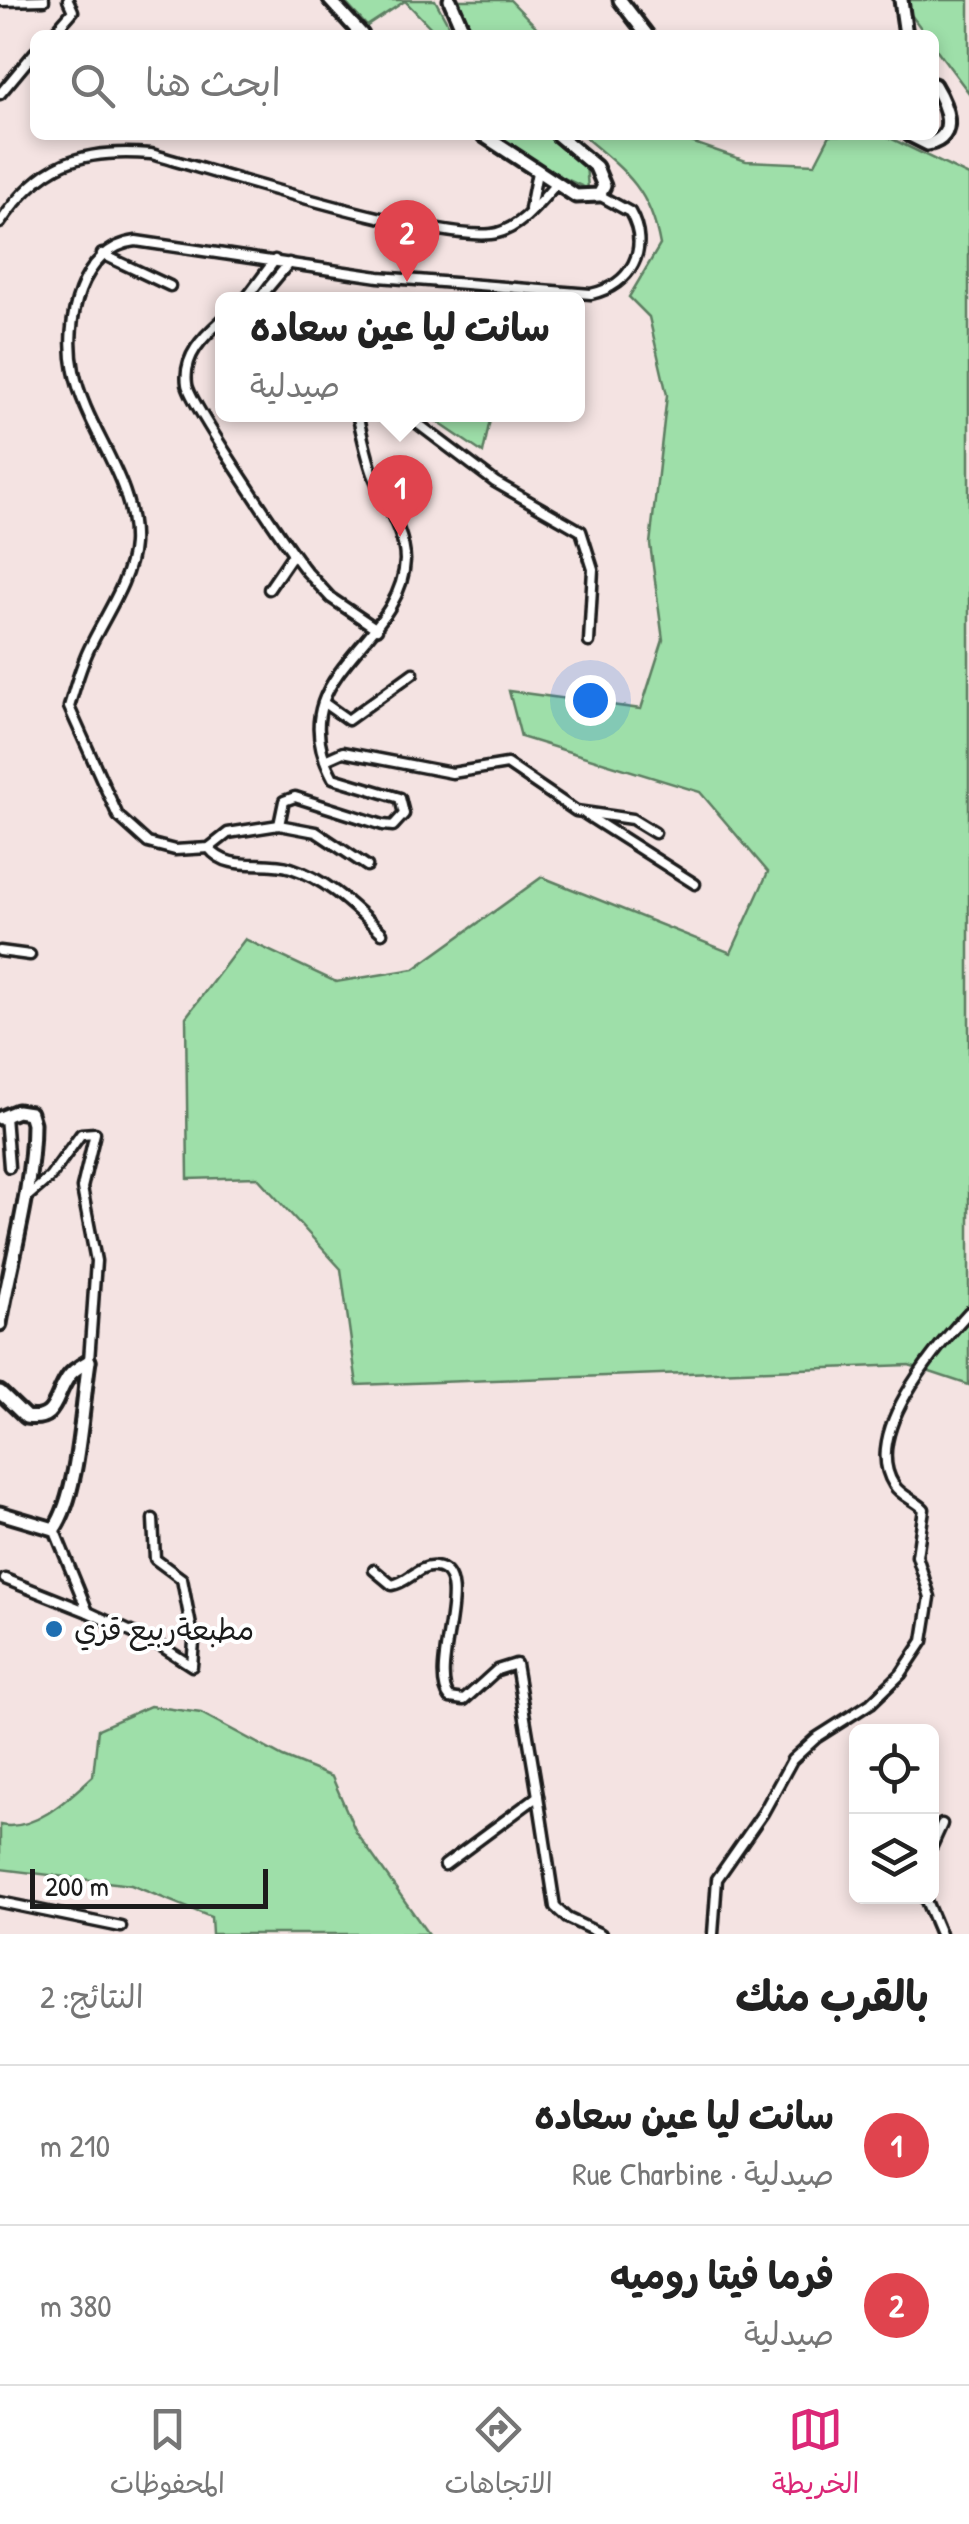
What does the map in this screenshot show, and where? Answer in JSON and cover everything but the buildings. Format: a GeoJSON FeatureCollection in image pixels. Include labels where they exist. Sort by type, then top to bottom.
{"type":"FeatureCollection","features":[{"type":"Feature","properties":{"kind":"street"},"geometry":{"type":"LineString","coordinates":[[0,1],[44,0]]}},
{"type":"Feature","properties":{"kind":"street"},"geometry":{"type":"LineString","coordinates":[[56,30],[73,11],[68,0]]}},
{"type":"Feature","properties":{"kind":"street"},"geometry":{"type":"LineString","coordinates":[[330,0],[357,30]]}},
{"type":"Feature","properties":{"kind":"street"},"geometry":{"type":"LineString","coordinates":[[450,0],[463,30]]}},
{"type":"Feature","properties":{"kind":"street"},"geometry":{"type":"LineString","coordinates":[[620,0],[643,30]]}},
{"type":"Feature","properties":{"kind":"street"},"geometry":{"type":"LineString","coordinates":[[901,0],[905,30]]}},
{"type":"Feature","properties":{"kind":"street"},"geometry":{"type":"LineString","coordinates":[[0,94],[30,58]]}},
{"type":"Feature","properties":{"kind":"street"},"geometry":{"type":"LineString","coordinates":[[920,140],[928,144],[939,141],[946,132],[948,114],[939,95]]}},
{"type":"Feature","properties":{"kind":"street"},"geometry":{"type":"LineString","coordinates":[[490,140],[576,196],[599,196],[630,212],[641,238],[639,254],[609,290],[585,294]]}},
{"type":"Feature","properties":{"kind":"street"},"geometry":{"type":"LineString","coordinates":[[564,140],[596,166],[604,186],[599,196]]}},
{"type":"Feature","properties":{"kind":"street"},"geometry":{"type":"LineString","coordinates":[[0,223],[14,202],[52,166],[118,152],[151,154],[401,221],[481,235],[506,229],[529,214],[556,184]]}},
{"type":"Feature","properties":{"kind":"street"},"geometry":{"type":"LineString","coordinates":[[529,214],[538,172]]}},
{"type":"Feature","properties":{"kind":"street"},"geometry":{"type":"LineString","coordinates":[[382,932],[340,895],[286,866],[227,862],[209,848],[160,848],[124,824],[75,730],[69,707],[83,662],[132,553],[124,490],[74,372],[79,300],[90,267],[102,254],[124,243],[154,242],[378,277],[566,292]]}},
{"type":"Feature","properties":{"kind":"street"},"geometry":{"type":"LineString","coordinates":[[102,254],[170,286]]}},
{"type":"Feature","properties":{"kind":"street"},"geometry":{"type":"LineString","coordinates":[[251,292],[275,260]]}},
{"type":"Feature","properties":{"kind":"street"},"geometry":{"type":"LineString","coordinates":[[265,292],[289,263]]}},
{"type":"Feature","properties":{"kind":"street"},"geometry":{"type":"LineString","coordinates":[[215,327],[195,347],[186,384],[205,421],[293,554],[331,598],[376,629]]}},
{"type":"Feature","properties":{"kind":"street"},"geometry":{"type":"LineString","coordinates":[[278,825],[284,800],[295,797],[383,825],[392,826],[404,814],[400,798],[333,778],[325,760],[320,728],[324,703],[338,668],[376,629],[401,578],[405,556],[370,466],[359,422]]}},
{"type":"Feature","properties":{"kind":"street"},"geometry":{"type":"LineString","coordinates":[[415,422],[495,482],[582,531],[594,569],[589,642]]}},
{"type":"Feature","properties":{"kind":"street"},"geometry":{"type":"LineString","coordinates":[[269,589],[293,554]]}},
{"type":"Feature","properties":{"kind":"street"},"geometry":{"type":"LineString","coordinates":[[324,703],[348,720],[413,674]]}},
{"type":"Feature","properties":{"kind":"street"},"geometry":{"type":"LineString","coordinates":[[325,760],[343,752],[452,773],[507,764],[695,884]]}},
{"type":"Feature","properties":{"kind":"street"},"geometry":{"type":"LineString","coordinates":[[585,814],[632,819],[655,833]]}},
{"type":"Feature","properties":{"kind":"street"},"geometry":{"type":"LineString","coordinates":[[209,848],[228,832],[278,825],[316,832],[367,866]]}},
{"type":"Feature","properties":{"kind":"street"},"geometry":{"type":"LineString","coordinates":[[0,951],[30,956]]}},
{"type":"Feature","properties":{"kind":"street"},"geometry":{"type":"LineString","coordinates":[[0,1324],[14,1238],[28,1196],[32,1117],[22,1110],[3,1117],[9,1167]]}},
{"type":"Feature","properties":{"kind":"street"},"geometry":{"type":"LineString","coordinates":[[28,1196],[50,1177],[81,1134],[94,1133],[82,1188],[96,1262],[89,1360],[71,1480],[54,1529],[88,1612]]}},
{"type":"Feature","properties":{"kind":"street"},"geometry":{"type":"LineString","coordinates":[[713,1934],[717,1879],[763,1813],[792,1760],[880,1694],[923,1642],[930,1597],[917,1556],[924,1509],[892,1483],[884,1440],[916,1381],[969,1312]]}},
{"type":"Feature","properties":{"kind":"street"},"geometry":{"type":"LineString","coordinates":[[0,1392],[26,1416],[46,1416],[56,1407],[70,1375],[89,1360]]}},
{"type":"Feature","properties":{"kind":"street"},"geometry":{"type":"LineString","coordinates":[[0,1513],[54,1529]]}},
{"type":"Feature","properties":{"kind":"street"},"geometry":{"type":"LineString","coordinates":[[5,1579],[88,1612],[161,1646],[192,1666],[194,1642],[182,1579],[155,1559],[153,1519]]}},
{"type":"Feature","properties":{"kind":"street"},"geometry":{"type":"LineString","coordinates":[[374,1570],[392,1584],[431,1566],[443,1569],[452,1580],[454,1596],[441,1672],[450,1698],[456,1701],[470,1696],[497,1670],[516,1664],[555,1907],[567,1918],[601,1934]]}},
{"type":"Feature","properties":{"kind":"street"},"geometry":{"type":"LineString","coordinates":[[445,1866],[538,1796]]}},
{"type":"Feature","properties":{"kind":"street"},"geometry":{"type":"LineString","coordinates":[[939,1831],[942,1824]]}},
{"type":"Feature","properties":{"kind":"street"},"geometry":{"type":"LineString","coordinates":[[0,1902],[121,1928]]}},
{"type":"Feature","properties":{"kind":"street"},"geometry":{"type":"LineString","coordinates":[[927,1904],[940,1934]]}},
{"type":"Feature","properties":{"kind":"green space"},"geometry":{"type":"Polygon","coordinates":[[[343,0],[435,0],[451,30],[433,30],[405,1],[367,26],[343,0]]]}},
{"type":"Feature","properties":{"kind":"green space"},"geometry":{"type":"Polygon","coordinates":[[[456,0],[510,0],[539,30],[470,30],[456,0]]]}},
{"type":"Feature","properties":{"kind":"green space"},"geometry":{"type":"Polygon","coordinates":[[[900,0],[969,0],[969,93],[939,53],[939,30],[922,30],[900,0]]]}},
{"type":"Feature","properties":{"kind":"green space"},"geometry":{"type":"Polygon","coordinates":[[[503,140],[558,140],[586,164],[588,189],[535,165],[503,140]]]}},
{"type":"Feature","properties":{"kind":"green space"},"geometry":{"type":"Polygon","coordinates":[[[588,140],[685,140],[746,161],[815,164],[827,140],[894,140],[969,176],[969,1385],[909,1365],[357,1385],[341,1269],[257,1177],[188,1179],[186,1017],[245,939],[336,982],[414,969],[542,877],[731,953],[768,872],[700,792],[521,737],[509,691],[641,709],[663,640],[650,544],[667,395],[649,317],[629,297],[660,245],[650,209],[622,170],[588,140]]]}},
{"type":"Feature","properties":{"kind":"green space"},"geometry":{"type":"Polygon","coordinates":[[[437,422],[490,422],[483,453],[437,422]]]}},
{"type":"Feature","properties":{"kind":"green space"},"geometry":{"type":"Polygon","coordinates":[[[150,1706],[201,1713],[283,1757],[332,1777],[356,1832],[428,1934],[212,1934],[211,1917],[131,1885],[0,1869],[0,1825],[26,1823],[62,1803],[93,1776],[98,1729],[150,1706]]]}},
{"type":"Feature","properties":{"kind":"place","name":"فرما فيتا روميه"},"geometry":{"type":"Point","coordinates":[407,282]}},
{"type":"Feature","properties":{"kind":"place","name":"سانت ليا عين سعاده"},"geometry":{"type":"Point","coordinates":[400,537]}},
{"type":"Feature","properties":{"kind":"place","name":"مطبعةربيع قزي"},"geometry":{"type":"Point","coordinates":[54,1629]}}]}
